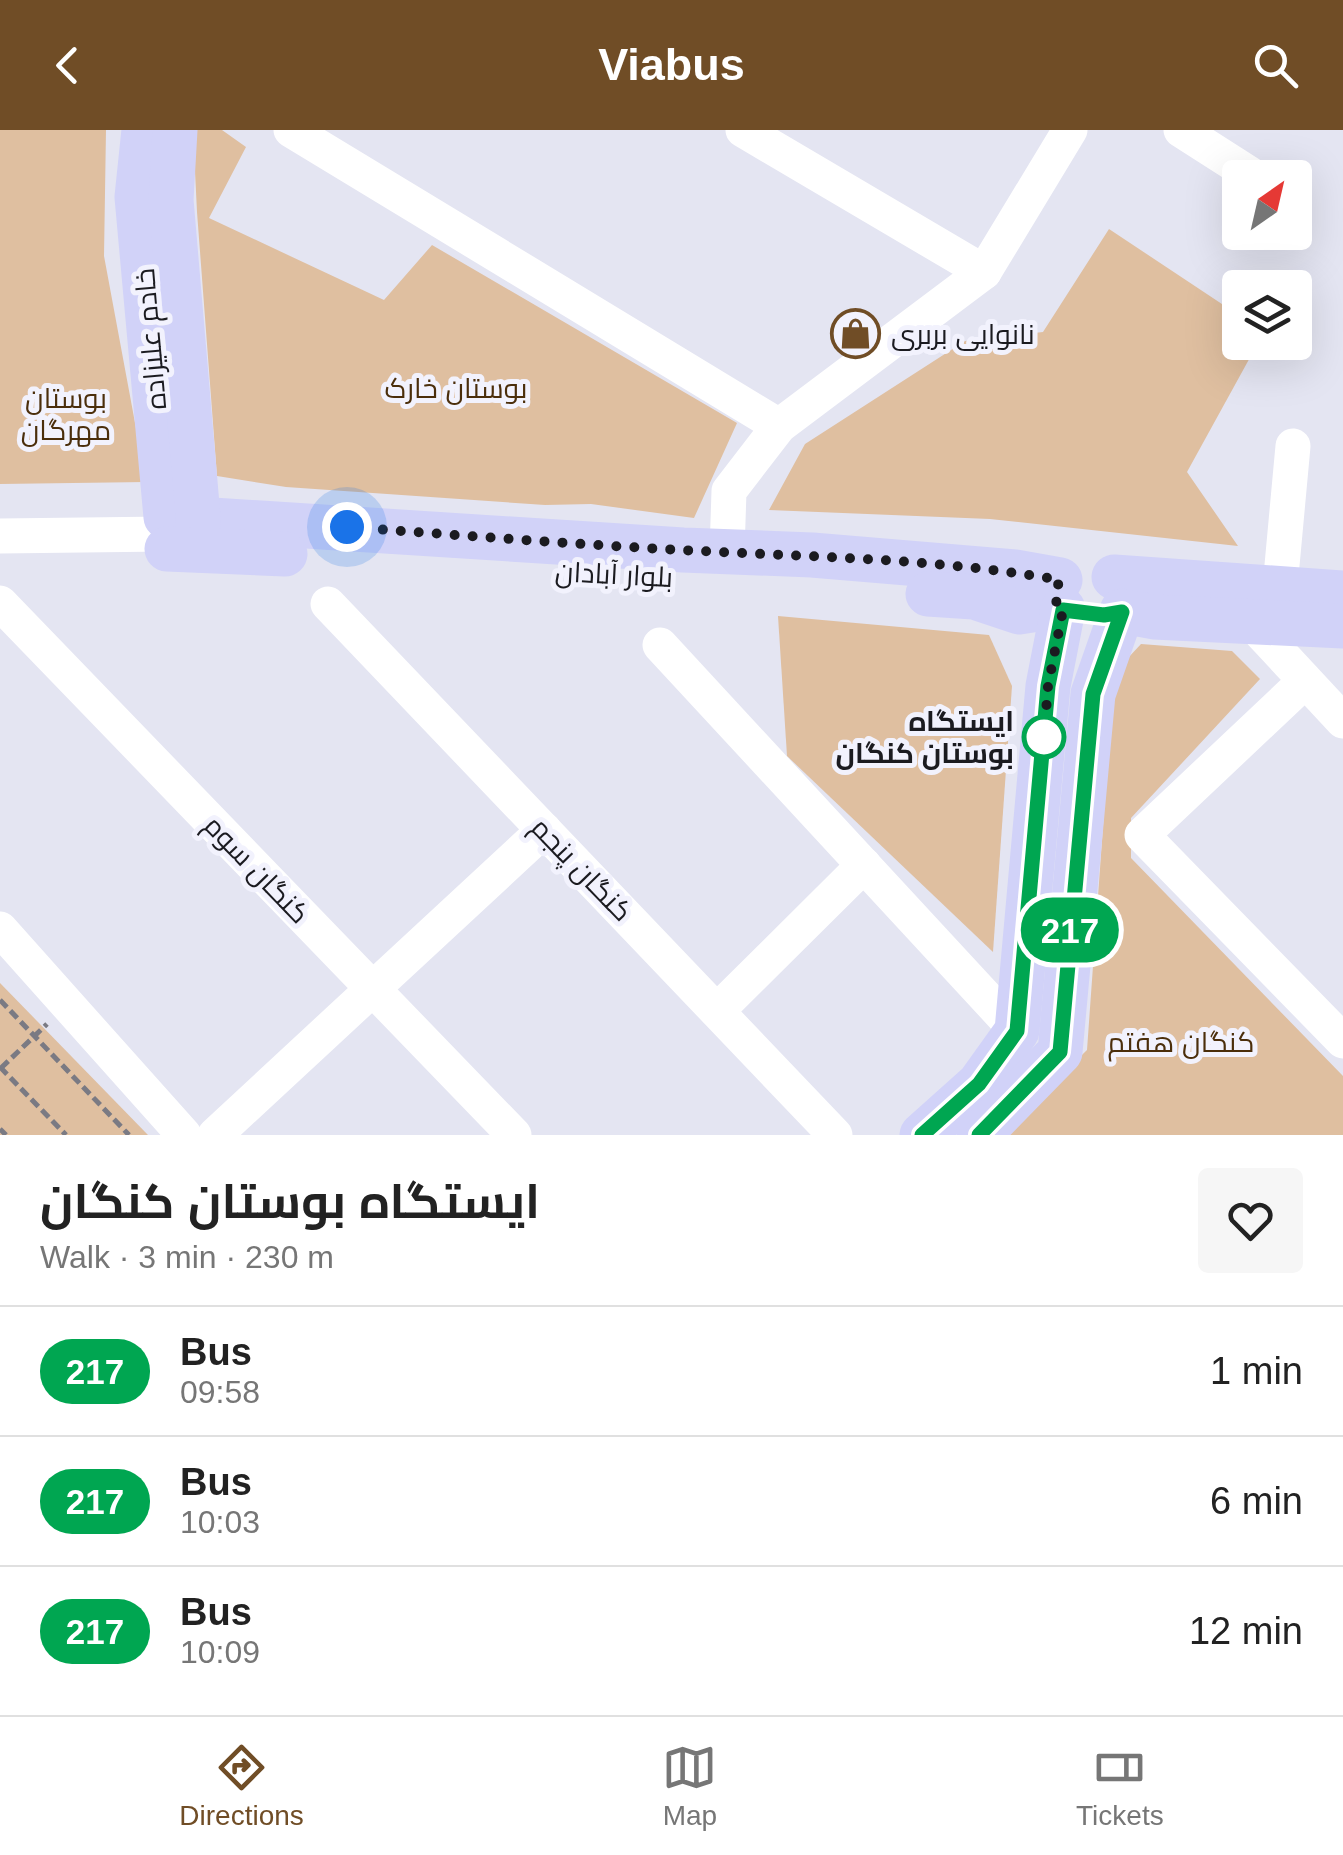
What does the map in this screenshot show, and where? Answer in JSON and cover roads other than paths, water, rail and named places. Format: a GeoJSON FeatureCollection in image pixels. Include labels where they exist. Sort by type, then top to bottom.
{"type":"FeatureCollection","features":[{"type":"Feature","properties":{"kind":"main road","name":"خادم علیزاده"},"geometry":{"type":"LineString","coordinates":[[144,130],[137,197],[179,533]]}},
{"type":"Feature","properties":{"kind":"main road","name":"خادم علیزاده"},"geometry":{"type":"LineString","coordinates":[[176,130],[170,200],[179,533]]}},
{"type":"Feature","properties":{"kind":"main road","name":"بلوار آبادان"},"geometry":{"type":"LineString","coordinates":[[179,533],[727,566],[812,555],[1015,572],[1060,598],[1104,615],[1118,594]]}},
{"type":"Feature","properties":{"kind":"main road"},"geometry":{"type":"LineString","coordinates":[[1118,594],[1280,587],[1343,593]]}},
{"type":"Feature","properties":{"kind":"main road"},"geometry":{"type":"LineString","coordinates":[[1118,594],[1154,618],[1343,626]]}},
{"type":"Feature","properties":{"kind":"main road"},"geometry":{"type":"LineString","coordinates":[[979,1135],[1060,1052],[1093,694],[1118,594]]}},
{"type":"Feature","properties":{"kind":"main road"},"geometry":{"type":"LineString","coordinates":[[922,1135],[979,1084],[1017,1031],[1048,686],[1060,598]]}},
{"type":"Feature","properties":{"kind":"street"},"geometry":{"type":"LineString","coordinates":[[291,130],[779,426]]}},
{"type":"Feature","properties":{"kind":"street"},"geometry":{"type":"LineString","coordinates":[[743,130],[984,272]]}},
{"type":"Feature","properties":{"kind":"street"},"geometry":{"type":"LineString","coordinates":[[727,566],[729,491],[779,426],[984,272],[1070,130]]}},
{"type":"Feature","properties":{"kind":"street"},"geometry":{"type":"LineString","coordinates":[[1181,130],[1228,160]]}},
{"type":"Feature","properties":{"kind":"street"},"geometry":{"type":"LineString","coordinates":[[1280,587],[1293,446]]}},
{"type":"Feature","properties":{"kind":"street"},"geometry":{"type":"LineString","coordinates":[[0,536],[179,533]]}},
{"type":"Feature","properties":{"kind":"street","name":"کنگان سوم"},"geometry":{"type":"LineString","coordinates":[[0,603],[514,1135]]}},
{"type":"Feature","properties":{"kind":"street","name":"کنگان پنجم"},"geometry":{"type":"LineString","coordinates":[[328,604],[834,1135]]}},
{"type":"Feature","properties":{"kind":"street"},"geometry":{"type":"LineString","coordinates":[[1250,621],[1343,721]]}},
{"type":"Feature","properties":{"kind":"street"},"geometry":{"type":"LineString","coordinates":[[660,644],[1017,1031]]}},
{"type":"Feature","properties":{"kind":"street"},"geometry":{"type":"LineString","coordinates":[[1304,682],[1142,835],[1343,1041]]}},
{"type":"Feature","properties":{"kind":"street"},"geometry":{"type":"LineString","coordinates":[[214,1135],[544,830]]}},
{"type":"Feature","properties":{"kind":"street"},"geometry":{"type":"LineString","coordinates":[[716,1011],[864,865]]}},
{"type":"Feature","properties":{"kind":"street"},"geometry":{"type":"LineString","coordinates":[[0,929],[184,1135]]}},
{"type":"Feature","properties":{"kind":"place","name":"نانوایی بربری"},"geometry":{"type":"Point","coordinates":[856,334]}},
{"type":"Feature","properties":{"kind":"place","name":"ایستگاه بوستان کنگان"},"geometry":{"type":"Point","coordinates":[1044,737]}},
{"type":"Feature","properties":{"kind":"park label","name":"بوستان خارک"},"geometry":{"type":"Point","coordinates":[456,388]}},
{"type":"Feature","properties":{"kind":"park label","name":"بوستان مهرگان"},"geometry":{"type":"Point","coordinates":[66,414]}},
{"type":"Feature","properties":{"kind":"park label","name":"کنگان هفتم"},"geometry":{"type":"Point","coordinates":[1181,1042]}}]}
